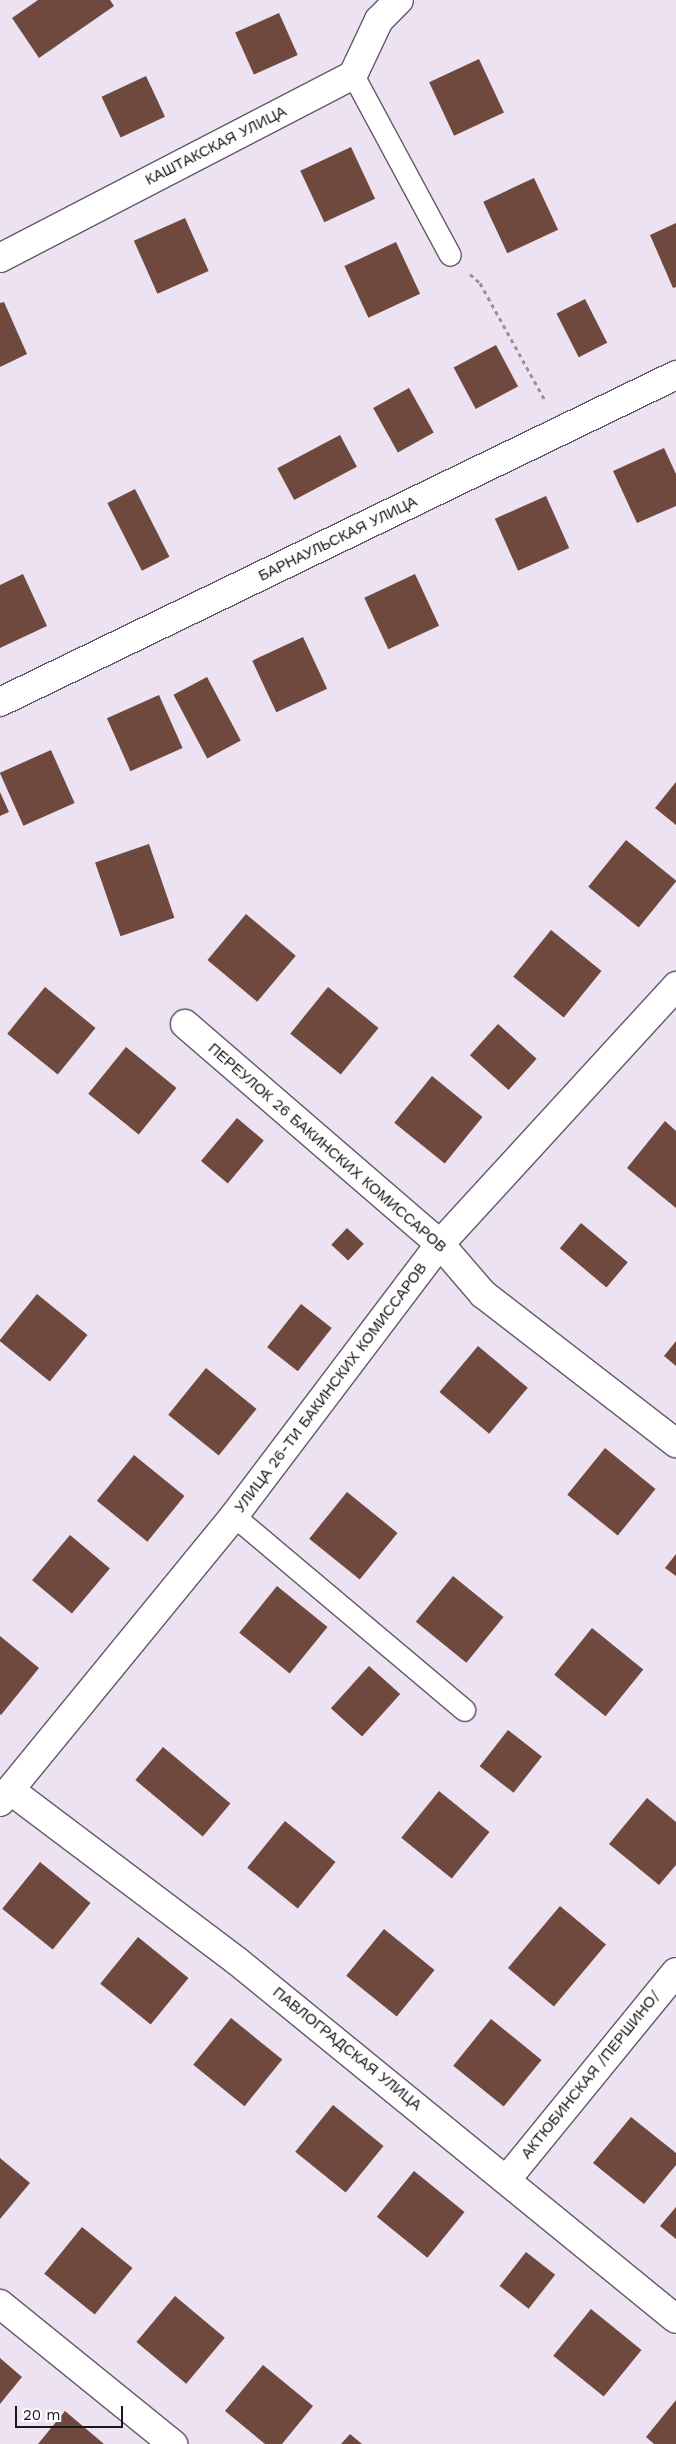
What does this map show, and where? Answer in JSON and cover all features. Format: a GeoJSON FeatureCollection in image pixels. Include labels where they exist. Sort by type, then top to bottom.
{"type":"FeatureCollection","features":[{"type":"Feature","properties":{"kind":"street"},"geometry":{"type":"LineString","coordinates":[[353,75],[379,20],[399,0]]}},
{"type":"Feature","properties":{"kind":"street","name":"КАШТАКСКАЯ УЛИЦА"},"geometry":{"type":"LineString","coordinates":[[0,258],[353,75]]}},
{"type":"Feature","properties":{"kind":"street","name":"БАРНАУЛЬСКАЯ УЛИЦА"},"geometry":{"type":"LineString","coordinates":[[0,702],[676,375]]}},
{"type":"Feature","properties":{"kind":"street","name":"УЛИЦА 26-ТИ БАКИНСКИХ КОМИССАРОВ"},"geometry":{"type":"LineString","coordinates":[[5,1796],[234,1516],[440,1244],[676,986]]}},
{"type":"Feature","properties":{"kind":"street","name":"ПЕРЕУЛОК 26 БАКИНСКИХ КОМИССАРОВ"},"geometry":{"type":"LineString","coordinates":[[185,1024],[440,1244],[483,1294],[676,1443]]}},
{"type":"Feature","properties":{"kind":"street","name":"ПАВЛОГРАДСКАЯ УЛИЦА"},"geometry":{"type":"LineString","coordinates":[[5,1796],[237,1961],[507,2179],[676,2319]]}},
{"type":"Feature","properties":{"kind":"street","name":"АКТЮБИНСКАЯ /ПЕРШИНО/"},"geometry":{"type":"LineString","coordinates":[[507,2179],[676,1972]]}},
{"type":"Feature","properties":{"kind":"street"},"geometry":{"type":"LineString","coordinates":[[0,2304],[173,2444]]}},
{"type":"Feature","properties":{"kind":"lane"},"geometry":{"type":"LineString","coordinates":[[353,75],[450,256]]}},
{"type":"Feature","properties":{"kind":"lane"},"geometry":{"type":"LineString","coordinates":[[234,1516],[464,1710]]}},
{"type":"Feature","properties":{"kind":"path"},"geometry":{"type":"LineString","coordinates":[[450,256],[480,283],[562,430]]}},
{"type":"Feature","properties":{"kind":"building"},"geometry":{"type":"Polygon","coordinates":[[[38,0],[110,0],[114,6],[39,58],[12,18],[38,0]]]}},
{"type":"Feature","properties":{"kind":"building"},"geometry":{"type":"Polygon","coordinates":[[[279,13],[298,55],[254,75],[235,33],[279,13]]]}},
{"type":"Feature","properties":{"kind":"building"},"geometry":{"type":"Polygon","coordinates":[[[479,59],[504,112],[454,136],[429,82],[479,59]]]}},
{"type":"Feature","properties":{"kind":"building"},"geometry":{"type":"Polygon","coordinates":[[[146,76],[165,117],[121,137],[102,97],[146,76]]]}},
{"type":"Feature","properties":{"kind":"building"},"geometry":{"type":"Polygon","coordinates":[[[351,147],[375,199],[324,222],[300,171],[351,147]]]}},
{"type":"Feature","properties":{"kind":"building"},"geometry":{"type":"Polygon","coordinates":[[[534,178],[558,230],[507,253],[483,202],[534,178]]]}},
{"type":"Feature","properties":{"kind":"building"},"geometry":{"type":"Polygon","coordinates":[[[185,218],[209,271],[157,294],[134,241],[185,218]]]}},
{"type":"Feature","properties":{"kind":"building"},"geometry":{"type":"Polygon","coordinates":[[[676,223],[676,287],[673,288],[650,235],[676,223]]]}},
{"type":"Feature","properties":{"kind":"building"},"geometry":{"type":"Polygon","coordinates":[[[396,242],[420,294],[368,318],[344,266],[396,242]]]}},
{"type":"Feature","properties":{"kind":"building"},"geometry":{"type":"Polygon","coordinates":[[[585,299],[607,343],[579,357],[556,314],[585,299]]]}},
{"type":"Feature","properties":{"kind":"building"},"geometry":{"type":"Polygon","coordinates":[[[4,302],[27,354],[0,367],[0,303],[4,302]]]}},
{"type":"Feature","properties":{"kind":"building"},"geometry":{"type":"Polygon","coordinates":[[[496,345],[518,386],[476,409],[454,368],[496,345]]]}},
{"type":"Feature","properties":{"kind":"building"},"geometry":{"type":"Polygon","coordinates":[[[409,388],[434,433],[398,452],[373,408],[409,388]]]}},
{"type":"Feature","properties":{"kind":"building"},"geometry":{"type":"Polygon","coordinates":[[[340,435],[357,467],[294,500],[277,468],[340,435]]]}},
{"type":"Feature","properties":{"kind":"building"},"geometry":{"type":"Polygon","coordinates":[[[664,448],[676,474],[676,506],[637,523],[613,471],[664,448]]]}},
{"type":"Feature","properties":{"kind":"building"},"geometry":{"type":"Polygon","coordinates":[[[135,489],[170,557],[142,571],[107,503],[135,489]]]}},
{"type":"Feature","properties":{"kind":"building"},"geometry":{"type":"Polygon","coordinates":[[[546,496],[569,548],[518,571],[495,519],[546,496]]]}},
{"type":"Feature","properties":{"kind":"building"},"geometry":{"type":"Polygon","coordinates":[[[23,574],[47,626],[0,648],[0,585],[23,574]]]}},
{"type":"Feature","properties":{"kind":"building"},"geometry":{"type":"Polygon","coordinates":[[[415,574],[439,626],[388,649],[364,598],[415,574]]]}},
{"type":"Feature","properties":{"kind":"building"},"geometry":{"type":"Polygon","coordinates":[[[303,637],[327,689],[276,712],[252,661],[303,637]]]}},
{"type":"Feature","properties":{"kind":"building"},"geometry":{"type":"Polygon","coordinates":[[[207,677],[241,741],[207,758],[173,695],[207,677]]]}},
{"type":"Feature","properties":{"kind":"building"},"geometry":{"type":"Polygon","coordinates":[[[159,695],[183,748],[131,771],[107,718],[159,695]]]}},
{"type":"Feature","properties":{"kind":"building"},"geometry":{"type":"Polygon","coordinates":[[[51,750],[75,803],[23,826],[0,773],[51,750]]]}},
{"type":"Feature","properties":{"kind":"building"},"geometry":{"type":"Polygon","coordinates":[[[676,782],[676,825],[655,808],[676,782]]]}},
{"type":"Feature","properties":{"kind":"building"},"geometry":{"type":"Polygon","coordinates":[[[0,792],[9,812],[0,816],[0,792]]]}},
{"type":"Feature","properties":{"kind":"building"},"geometry":{"type":"Polygon","coordinates":[[[626,840],[676,880],[639,928],[588,887],[626,840]]]}},
{"type":"Feature","properties":{"kind":"building"},"geometry":{"type":"Polygon","coordinates":[[[149,844],[174,918],[120,936],[95,863],[149,844]]]}},
{"type":"Feature","properties":{"kind":"building"},"geometry":{"type":"Polygon","coordinates":[[[246,914],[296,956],[257,1002],[207,960],[246,914]]]}},
{"type":"Feature","properties":{"kind":"building"},"geometry":{"type":"Polygon","coordinates":[[[551,930],[602,971],[564,1018],[513,977],[551,930]]]}},
{"type":"Feature","properties":{"kind":"building"},"geometry":{"type":"Polygon","coordinates":[[[45,987],[96,1028],[58,1075],[7,1034],[45,987]]]}},
{"type":"Feature","properties":{"kind":"building"},"geometry":{"type":"Polygon","coordinates":[[[328,987],[379,1028],[341,1075],[290,1034],[328,987]]]}},
{"type":"Feature","properties":{"kind":"building"},"geometry":{"type":"Polygon","coordinates":[[[498,1024],[537,1059],[509,1090],[470,1055],[498,1024]]]}},
{"type":"Feature","properties":{"kind":"building"},"geometry":{"type":"Polygon","coordinates":[[[126,1047],[177,1088],[139,1135],[88,1094],[126,1047]]]}},
{"type":"Feature","properties":{"kind":"building"},"geometry":{"type":"Polygon","coordinates":[[[432,1076],[483,1117],[445,1164],[394,1123],[432,1076]]]}},
{"type":"Feature","properties":{"kind":"building"},"geometry":{"type":"Polygon","coordinates":[[[237,1118],[264,1140],[228,1183],[201,1161],[237,1118]]]}},
{"type":"Feature","properties":{"kind":"building"},"geometry":{"type":"Polygon","coordinates":[[[665,1121],[676,1131],[676,1208],[627,1168],[665,1121]]]}},
{"type":"Feature","properties":{"kind":"building"},"geometry":{"type":"Polygon","coordinates":[[[581,1223],[628,1262],[607,1287],[560,1248],[581,1223]]]}},
{"type":"Feature","properties":{"kind":"building"},"geometry":{"type":"Polygon","coordinates":[[[347,1228],[364,1244],[348,1261],[331,1245],[347,1228]]]}},
{"type":"Feature","properties":{"kind":"building"},"geometry":{"type":"Polygon","coordinates":[[[37,1294],[88,1335],[50,1382],[0,1341],[37,1294]]]}},
{"type":"Feature","properties":{"kind":"building"},"geometry":{"type":"Polygon","coordinates":[[[301,1304],[332,1328],[298,1371],[267,1347],[301,1304]]]}},
{"type":"Feature","properties":{"kind":"building"},"geometry":{"type":"Polygon","coordinates":[[[676,1341],[676,1366],[664,1356],[676,1341]]]}},
{"type":"Feature","properties":{"kind":"building"},"geometry":{"type":"Polygon","coordinates":[[[478,1346],[528,1388],[489,1434],[439,1392],[478,1346]]]}},
{"type":"Feature","properties":{"kind":"building"},"geometry":{"type":"Polygon","coordinates":[[[206,1368],[257,1409],[219,1456],[168,1415],[206,1368]]]}},
{"type":"Feature","properties":{"kind":"building"},"geometry":{"type":"Polygon","coordinates":[[[605,1448],[656,1489],[618,1536],[567,1495],[605,1448]]]}},
{"type":"Feature","properties":{"kind":"building"},"geometry":{"type":"Polygon","coordinates":[[[134,1455],[185,1496],[147,1542],[97,1501],[134,1455]]]}},
{"type":"Feature","properties":{"kind":"building"},"geometry":{"type":"Polygon","coordinates":[[[347,1492],[398,1533],[360,1580],[309,1539],[347,1492]]]}},
{"type":"Feature","properties":{"kind":"building"},"geometry":{"type":"Polygon","coordinates":[[[70,1535],[110,1568],[72,1614],[32,1580],[70,1535]]]}},
{"type":"Feature","properties":{"kind":"building"},"geometry":{"type":"Polygon","coordinates":[[[676,1554],[676,1576],[665,1568],[676,1554]]]}},
{"type":"Feature","properties":{"kind":"building"},"geometry":{"type":"Polygon","coordinates":[[[453,1576],[504,1617],[466,1663],[416,1622],[453,1576]]]}},
{"type":"Feature","properties":{"kind":"building"},"geometry":{"type":"Polygon","coordinates":[[[277,1586],[328,1627],[290,1674],[239,1633],[277,1586]]]}},
{"type":"Feature","properties":{"kind":"building"},"geometry":{"type":"Polygon","coordinates":[[[592,1628],[643,1670],[606,1716],[554,1675],[592,1628]]]}},
{"type":"Feature","properties":{"kind":"building"},"geometry":{"type":"Polygon","coordinates":[[[0,1636],[39,1668],[1,1715],[0,1714],[0,1636]]]}},
{"type":"Feature","properties":{"kind":"building"},"geometry":{"type":"Polygon","coordinates":[[[369,1666],[400,1694],[362,1736],[331,1708],[369,1666]]]}},
{"type":"Feature","properties":{"kind":"building"},"geometry":{"type":"Polygon","coordinates":[[[508,1730],[542,1756],[514,1793],[480,1766],[508,1730]]]}},
{"type":"Feature","properties":{"kind":"building"},"geometry":{"type":"Polygon","coordinates":[[[163,1747],[230,1804],[203,1837],[135,1780],[163,1747]]]}},
{"type":"Feature","properties":{"kind":"building"},"geometry":{"type":"Polygon","coordinates":[[[439,1791],[490,1832],[452,1879],[401,1838],[439,1791]]]}},
{"type":"Feature","properties":{"kind":"building"},"geometry":{"type":"Polygon","coordinates":[[[647,1798],[676,1822],[676,1865],[659,1885],[609,1844],[647,1798]]]}},
{"type":"Feature","properties":{"kind":"building"},"geometry":{"type":"Polygon","coordinates":[[[285,1821],[336,1862],[298,1909],[247,1868],[285,1821]]]}},
{"type":"Feature","properties":{"kind":"building"},"geometry":{"type":"Polygon","coordinates":[[[40,1862],[91,1903],[53,1950],[2,1909],[40,1862]]]}},
{"type":"Feature","properties":{"kind":"building"},"geometry":{"type":"Polygon","coordinates":[[[560,1906],[606,1945],[554,2007],[508,1968],[560,1906]]]}},
{"type":"Feature","properties":{"kind":"building"},"geometry":{"type":"Polygon","coordinates":[[[384,1929],[435,1970],[397,2017],[346,1976],[384,1929]]]}},
{"type":"Feature","properties":{"kind":"building"},"geometry":{"type":"Polygon","coordinates":[[[138,1937],[189,1978],[151,2025],[100,1984],[138,1937]]]}},
{"type":"Feature","properties":{"kind":"building"},"geometry":{"type":"Polygon","coordinates":[[[231,2018],[282,2060],[245,2106],[193,2065],[231,2018]]]}},
{"type":"Feature","properties":{"kind":"building"},"geometry":{"type":"Polygon","coordinates":[[[491,2019],[542,2060],[504,2107],[453,2066],[491,2019]]]}},
{"type":"Feature","properties":{"kind":"building"},"geometry":{"type":"Polygon","coordinates":[[[333,2105],[384,2146],[346,2193],[295,2152],[333,2105]]]}},
{"type":"Feature","properties":{"kind":"building"},"geometry":{"type":"Polygon","coordinates":[[[631,2117],[676,2153],[676,2165],[644,2204],[593,2163],[631,2117]]]}},
{"type":"Feature","properties":{"kind":"building"},"geometry":{"type":"Polygon","coordinates":[[[0,2158],[30,2183],[0,2219],[0,2158]]]}},
{"type":"Feature","properties":{"kind":"building"},"geometry":{"type":"Polygon","coordinates":[[[414,2171],[465,2212],[427,2258],[377,2217],[414,2171]]]}},
{"type":"Feature","properties":{"kind":"building"},"geometry":{"type":"Polygon","coordinates":[[[676,2207],[676,2239],[660,2226],[676,2207]]]}},
{"type":"Feature","properties":{"kind":"building"},"geometry":{"type":"Polygon","coordinates":[[[82,2227],[133,2268],[95,2315],[44,2274],[82,2227]]]}},
{"type":"Feature","properties":{"kind":"building"},"geometry":{"type":"Polygon","coordinates":[[[526,2252],[555,2275],[529,2309],[500,2286],[526,2252]]]}},
{"type":"Feature","properties":{"kind":"building"},"geometry":{"type":"Polygon","coordinates":[[[175,2296],[225,2338],[186,2384],[136,2342],[175,2296]]]}},
{"type":"Feature","properties":{"kind":"building"},"geometry":{"type":"Polygon","coordinates":[[[591,2309],[642,2350],[604,2397],[553,2356],[591,2309]]]}},
{"type":"Feature","properties":{"kind":"building"},"geometry":{"type":"Polygon","coordinates":[[[0,2358],[22,2377],[0,2404],[0,2358]]]}},
{"type":"Feature","properties":{"kind":"building"},"geometry":{"type":"Polygon","coordinates":[[[263,2365],[313,2406],[282,2444],[265,2444],[225,2411],[263,2365]]]}},
{"type":"Feature","properties":{"kind":"building"},"geometry":{"type":"Polygon","coordinates":[[[676,2400],[676,2444],[654,2444],[646,2437],[676,2400]]]}},
{"type":"Feature","properties":{"kind":"building"},"geometry":{"type":"Polygon","coordinates":[[[65,2411],[104,2444],[38,2444],[65,2411]]]}},
{"type":"Feature","properties":{"kind":"building"},"geometry":{"type":"Polygon","coordinates":[[[350,2434],[362,2444],[341,2444],[350,2434]]]}}]}
